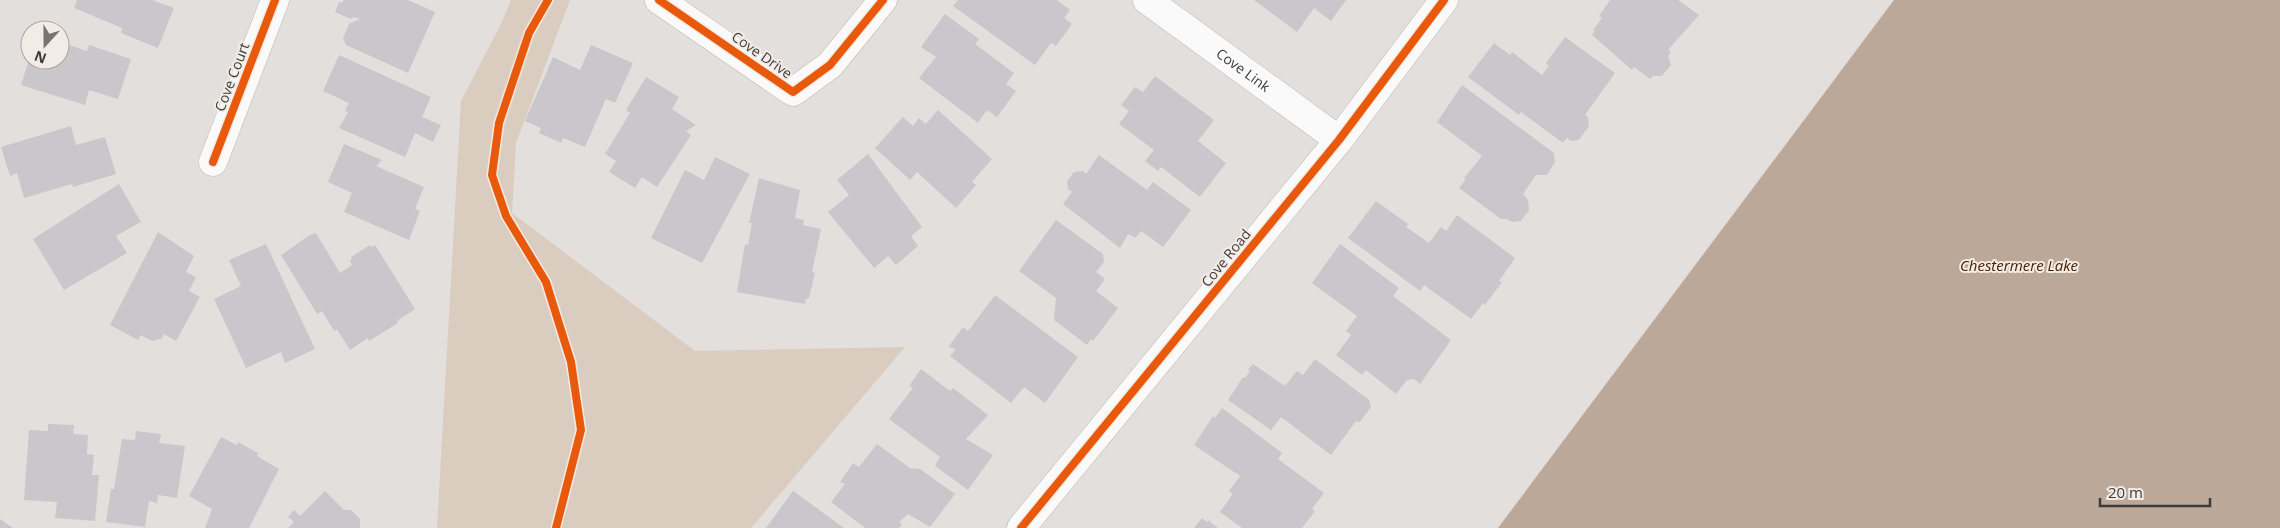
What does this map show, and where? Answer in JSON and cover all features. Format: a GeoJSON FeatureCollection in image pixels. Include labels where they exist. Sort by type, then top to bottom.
{"type":"FeatureCollection","features":[{"type":"Feature","properties":{"kind":"street","name":"Cove Court"},"geometry":{"type":"LineString","coordinates":[[213,162],[275,0]]}},
{"type":"Feature","properties":{"kind":"street","name":"Cove Drive"},"geometry":{"type":"LineString","coordinates":[[659,0],[792,92],[830,65],[883,0]]}},
{"type":"Feature","properties":{"kind":"street","name":"Cove Link"},"geometry":{"type":"LineString","coordinates":[[1147,0],[1339,140]]}},
{"type":"Feature","properties":{"kind":"street","name":"Cove Road"},"geometry":{"type":"LineString","coordinates":[[1022,528],[1339,140],[1444,0]]}},
{"type":"Feature","properties":{"kind":"shaded area"},"geometry":{"type":"Polygon","coordinates":[[[511,0],[570,0],[516,143],[512,213],[695,351],[905,347],[751,528],[437,528],[461,101],[502,22],[511,0]]]}},
{"type":"Feature","properties":{"kind":"water","name":"Chestermere Lake"},"geometry":{"type":"Polygon","coordinates":[[[1894,0],[2280,0],[2280,528],[1498,528],[1894,0]]]}},
{"type":"Feature","properties":{"kind":"building"},"geometry":{"type":"Polygon","coordinates":[[[77,0],[152,0],[174,8],[158,48],[121,33],[122,28],[74,8],[77,0]]]}},
{"type":"Feature","properties":{"kind":"building"},"geometry":{"type":"Polygon","coordinates":[[[344,0],[408,0],[435,12],[408,73],[346,45],[343,38],[349,24],[360,19],[353,17],[351,19],[335,12],[339,2],[342,3],[344,0]]]}},
{"type":"Feature","properties":{"kind":"building"},"geometry":{"type":"Polygon","coordinates":[[[958,0],[1057,0],[1070,10],[1064,18],[1072,24],[1056,46],[1051,43],[1035,65],[953,6],[958,0]]]}},
{"type":"Feature","properties":{"kind":"building"},"geometry":{"type":"Polygon","coordinates":[[[1254,0],[1346,0],[1331,21],[1314,8],[1297,32],[1254,0]]]}},
{"type":"Feature","properties":{"kind":"building"},"geometry":{"type":"Polygon","coordinates":[[[1610,0],[1678,0],[1699,15],[1668,50],[1671,52],[1668,56],[1671,65],[1662,76],[1653,76],[1650,79],[1634,67],[1632,70],[1592,35],[1595,31],[1593,30],[1602,18],[1599,16],[1610,0]]]}},
{"type":"Feature","properties":{"kind":"building"},"geometry":{"type":"Polygon","coordinates":[[[945,14],[979,39],[975,44],[1014,73],[1006,84],[1016,91],[997,117],[987,110],[978,123],[919,78],[936,57],[921,47],[945,14]]]}},
{"type":"Feature","properties":{"kind":"building"},"geometry":{"type":"Polygon","coordinates":[[[1565,37],[1615,73],[1585,115],[1588,117],[1589,126],[1579,140],[1571,141],[1567,138],[1563,143],[1521,112],[1519,115],[1468,77],[1494,43],[1510,55],[1512,52],[1542,75],[1549,66],[1546,63],[1565,37]]]}},
{"type":"Feature","properties":{"kind":"building"},"geometry":{"type":"Polygon","coordinates":[[[70,45],[87,51],[89,45],[131,59],[118,99],[89,90],[85,105],[21,85],[26,70],[70,70],[70,45]]]}},
{"type":"Feature","properties":{"kind":"building"},"geometry":{"type":"Polygon","coordinates":[[[591,45],[633,63],[615,103],[606,99],[585,147],[563,138],[561,143],[539,133],[541,128],[525,121],[553,57],[580,70],[591,45]]]}},
{"type":"Feature","properties":{"kind":"building"},"geometry":{"type":"Polygon","coordinates":[[[339,55],[431,97],[422,117],[441,125],[433,142],[415,133],[405,157],[339,128],[348,112],[345,111],[349,103],[323,91],[339,55]]]}},
{"type":"Feature","properties":{"kind":"building"},"geometry":{"type":"Polygon","coordinates":[[[1155,76],[1214,120],[1198,141],[1226,163],[1200,197],[1161,167],[1158,171],[1145,161],[1154,150],[1119,124],[1129,111],[1121,105],[1135,87],[1143,92],[1155,76]]]}},
{"type":"Feature","properties":{"kind":"building"},"geometry":{"type":"Polygon","coordinates":[[[646,77],[679,97],[672,109],[696,125],[686,131],[691,135],[657,187],[642,177],[635,188],[609,172],[616,161],[605,154],[630,113],[626,110],[646,77]]]}},
{"type":"Feature","properties":{"kind":"building"},"geometry":{"type":"Polygon","coordinates":[[[1462,85],[1554,153],[1555,162],[1547,175],[1536,175],[1523,194],[1528,200],[1529,210],[1521,221],[1512,222],[1507,219],[1501,219],[1459,188],[1466,179],[1464,178],[1482,156],[1437,122],[1462,85]]]}},
{"type":"Feature","properties":{"kind":"building"},"geometry":{"type":"Polygon","coordinates":[[[938,110],[992,159],[972,182],[976,185],[956,208],[917,172],[910,180],[875,148],[903,117],[913,126],[919,118],[926,124],[938,110]]]}},
{"type":"Feature","properties":{"kind":"building"},"geometry":{"type":"Polygon","coordinates":[[[71,126],[76,145],[105,137],[116,174],[73,187],[72,184],[24,198],[17,173],[10,176],[1,147],[71,126]]]}},
{"type":"Feature","properties":{"kind":"building"},"geometry":{"type":"Polygon","coordinates":[[[344,144],[382,160],[376,166],[424,187],[415,209],[420,211],[409,240],[344,212],[352,193],[328,182],[344,144]]]}},
{"type":"Feature","properties":{"kind":"building"},"geometry":{"type":"Polygon","coordinates":[[[868,154],[922,227],[911,236],[918,246],[896,265],[888,256],[874,268],[828,212],[849,195],[837,180],[868,154]]]}},
{"type":"Feature","properties":{"kind":"building"},"geometry":{"type":"Polygon","coordinates":[[[1099,155],[1147,190],[1153,182],[1191,210],[1163,247],[1141,231],[1135,238],[1128,234],[1120,248],[1063,204],[1072,192],[1068,189],[1067,181],[1074,172],[1083,171],[1086,174],[1099,155]]]}},
{"type":"Feature","properties":{"kind":"building"},"geometry":{"type":"Polygon","coordinates":[[[715,157],[750,174],[702,263],[651,238],[685,170],[704,180],[715,157]]]}},
{"type":"Feature","properties":{"kind":"building"},"geometry":{"type":"Polygon","coordinates":[[[759,178],[800,190],[795,218],[804,220],[803,225],[821,229],[812,272],[815,273],[809,298],[806,299],[805,304],[737,292],[745,244],[748,245],[752,223],[749,223],[759,178]]]}},
{"type":"Feature","properties":{"kind":"building"},"geometry":{"type":"Polygon","coordinates":[[[119,184],[141,222],[116,236],[127,253],[64,290],[33,239],[119,184]]]}},
{"type":"Feature","properties":{"kind":"building"},"geometry":{"type":"Polygon","coordinates":[[[1376,201],[1408,224],[1406,227],[1429,243],[1441,227],[1446,231],[1457,215],[1515,258],[1499,281],[1502,282],[1485,305],[1483,303],[1471,319],[1424,285],[1420,291],[1348,238],[1376,201]]]}},
{"type":"Feature","properties":{"kind":"building"},"geometry":{"type":"Polygon","coordinates":[[[1056,220],[1103,254],[1104,262],[1096,272],[1105,279],[1096,291],[1118,308],[1093,341],[1091,339],[1087,345],[1054,320],[1056,298],[1019,271],[1056,220]]]}},
{"type":"Feature","properties":{"kind":"building"},"geometry":{"type":"Polygon","coordinates":[[[158,232],[194,256],[186,272],[196,277],[189,291],[200,297],[176,341],[164,334],[161,339],[152,341],[141,335],[138,340],[110,325],[158,232]]]}},
{"type":"Feature","properties":{"kind":"building"},"geometry":{"type":"Polygon","coordinates":[[[316,233],[340,273],[352,265],[351,257],[370,245],[371,247],[375,245],[415,309],[397,321],[398,323],[369,341],[368,338],[350,350],[337,329],[334,331],[322,311],[317,314],[281,255],[316,233]]]}},
{"type":"Feature","properties":{"kind":"building"},"geometry":{"type":"Polygon","coordinates":[[[266,244],[315,349],[285,363],[281,352],[246,368],[214,299],[241,286],[229,260],[266,244]]]}},
{"type":"Feature","properties":{"kind":"building"},"geometry":{"type":"Polygon","coordinates":[[[1340,244],[1399,288],[1393,296],[1451,340],[1420,384],[1414,379],[1407,380],[1396,394],[1366,370],[1362,375],[1336,355],[1351,335],[1346,331],[1357,316],[1312,283],[1340,244]]]}},
{"type":"Feature","properties":{"kind":"building"},"geometry":{"type":"Polygon","coordinates":[[[995,295],[1078,357],[1045,403],[1024,387],[1011,403],[950,356],[955,350],[949,346],[963,327],[968,331],[995,295]]]}},
{"type":"Feature","properties":{"kind":"building"},"geometry":{"type":"Polygon","coordinates":[[[1315,359],[1369,400],[1371,407],[1360,422],[1356,421],[1331,455],[1281,417],[1271,430],[1228,400],[1243,377],[1245,378],[1250,371],[1248,369],[1253,364],[1285,386],[1297,371],[1303,375],[1315,359]]]}},
{"type":"Feature","properties":{"kind":"building"},"geometry":{"type":"Polygon","coordinates":[[[921,369],[950,391],[953,388],[988,415],[966,439],[993,455],[968,490],[935,466],[940,457],[889,419],[913,388],[909,386],[921,369]]]}},
{"type":"Feature","properties":{"kind":"building"},"geometry":{"type":"Polygon","coordinates":[[[1222,408],[1282,453],[1278,459],[1324,493],[1312,509],[1315,511],[1302,528],[1242,528],[1220,512],[1233,494],[1229,491],[1240,476],[1194,445],[1213,416],[1215,418],[1222,408]]]}},
{"type":"Feature","properties":{"kind":"building"},"geometry":{"type":"Polygon","coordinates":[[[48,424],[74,425],[73,434],[88,435],[87,454],[94,455],[92,475],[99,475],[95,521],[55,518],[57,502],[24,500],[29,430],[48,431],[48,424]]]}},
{"type":"Feature","properties":{"kind":"building"},"geometry":{"type":"Polygon","coordinates":[[[136,431],[161,434],[159,443],[185,446],[177,498],[158,495],[157,503],[149,501],[145,527],[106,522],[111,489],[114,489],[122,439],[135,440],[136,431]]]}},
{"type":"Feature","properties":{"kind":"building"},"geometry":{"type":"Polygon","coordinates":[[[221,437],[237,445],[238,442],[258,453],[257,456],[279,469],[249,528],[205,528],[212,509],[189,496],[221,437]]]}},
{"type":"Feature","properties":{"kind":"building"},"geometry":{"type":"Polygon","coordinates":[[[877,444],[910,468],[920,469],[955,494],[930,527],[908,514],[899,522],[902,524],[899,528],[865,528],[831,502],[845,484],[840,482],[853,463],[859,467],[877,444]]]}},
{"type":"Feature","properties":{"kind":"building"},"geometry":{"type":"Polygon","coordinates":[[[325,491],[344,510],[351,510],[360,519],[360,528],[288,528],[294,522],[288,517],[294,510],[300,516],[325,491]]]}},
{"type":"Feature","properties":{"kind":"building"},"geometry":{"type":"Polygon","coordinates":[[[793,491],[796,493],[844,528],[766,528],[793,491]]]}},
{"type":"Feature","properties":{"kind":"building"},"geometry":{"type":"Polygon","coordinates":[[[1202,518],[1207,522],[1208,520],[1218,528],[1194,528],[1202,518]]]}},
{"type":"Feature","properties":{"kind":"building"},"geometry":{"type":"Polygon","coordinates":[[[0,519],[13,528],[0,528],[0,519]]]}},
{"type":"Feature","properties":{"kind":"cycle path"},"geometry":{"type":"LineString","coordinates":[[213,162],[275,0]]}},
{"type":"Feature","properties":{"kind":"cycle path"},"geometry":{"type":"LineString","coordinates":[[548,0],[529,33],[499,123],[492,175],[506,216],[546,282],[571,362],[581,430],[556,528]]}},
{"type":"Feature","properties":{"kind":"cycle path"},"geometry":{"type":"LineString","coordinates":[[659,0],[793,92],[830,65],[883,0]]}},
{"type":"Feature","properties":{"kind":"cycle path"},"geometry":{"type":"LineString","coordinates":[[1021,528],[1339,140],[1444,0]]}}]}
